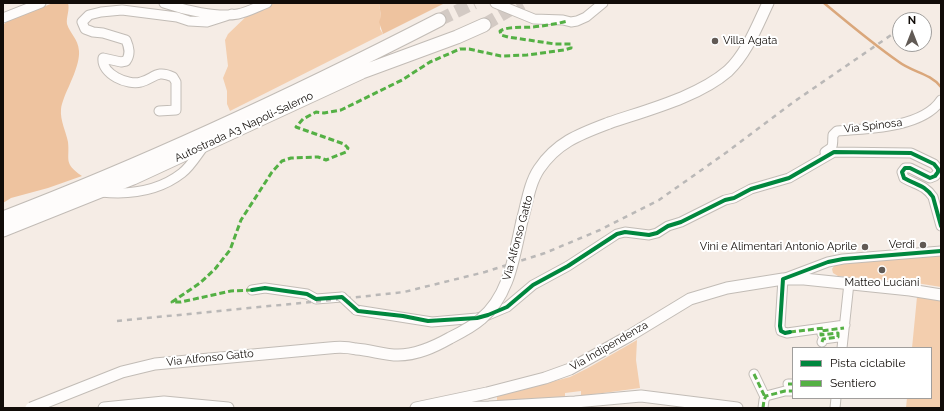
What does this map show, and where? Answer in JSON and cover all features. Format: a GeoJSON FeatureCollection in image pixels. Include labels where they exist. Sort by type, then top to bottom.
{"type":"FeatureCollection","features":[{"type":"Feature","properties":{"kind":"highway","name":"Autostrada A3 Napoli-Salerno"},"geometry":{"type":"LineString","coordinates":[[3,230],[101,192],[360,67],[440,20]]}},
{"type":"Feature","properties":{"kind":"highway","name":"Autostrada A3 Napoli-Salerno"},"geometry":{"type":"LineString","coordinates":[[360,67],[457,37],[484,25]]}},
{"type":"Feature","properties":{"kind":"highway","name":"Autostrada A3 Napoli-Salerno"},"geometry":{"type":"LineString","coordinates":[[3,218],[105,178],[209,140]]}},
{"type":"Feature","properties":{"kind":"main road","name":"Via Alfonso Gatto"},"geometry":{"type":"LineString","coordinates":[[30,408],[122,372],[155,364],[329,348],[358,349],[393,355],[412,354],[438,345],[480,320],[492,309],[501,296],[507,282],[532,184],[538,170],[547,158],[558,147],[580,134],[681,98],[716,80],[728,70],[748,45],[768,3]]}},
{"type":"Feature","properties":{"kind":"main road","name":"Via Indipendenza"},"geometry":{"type":"LineString","coordinates":[[416,408],[487,393],[570,370],[690,299],[727,288],[783,279],[804,279],[910,290],[941,295]]}},
{"type":"Feature","properties":{"kind":"main road"},"geometry":{"type":"LineString","coordinates":[[487,393],[489,407]]}},
{"type":"Feature","properties":{"kind":"main road"},"geometry":{"type":"LineString","coordinates":[[432,405],[452,408],[489,407],[575,402],[641,396],[737,408]]}},
{"type":"Feature","properties":{"kind":"main road"},"geometry":{"type":"LineString","coordinates":[[104,408],[164,402],[228,408]]}},
{"type":"Feature","properties":{"kind":"street"},"geometry":{"type":"LineString","coordinates":[[3,18],[41,3]]}},
{"type":"Feature","properties":{"kind":"street"},"geometry":{"type":"LineString","coordinates":[[164,3],[184,9],[202,12],[232,14]]}},
{"type":"Feature","properties":{"kind":"street"},"geometry":{"type":"LineString","coordinates":[[159,111],[176,110],[176,82],[173,77],[160,74],[153,75],[141,82],[134,82],[118,78],[108,71],[104,65],[103,58],[121,62],[126,61],[130,53],[129,47],[126,40],[103,33],[85,30],[82,22],[89,15],[122,10],[176,17],[189,21],[207,22],[232,14],[245,12],[267,3]]}},
{"type":"Feature","properties":{"kind":"street"},"geometry":{"type":"LineString","coordinates":[[495,3],[534,20],[563,20],[571,22],[586,17],[603,3]]}},
{"type":"Feature","properties":{"kind":"street","name":"Via Spinosa"},"geometry":{"type":"LineString","coordinates":[[797,173],[800,169],[832,148],[834,144],[833,135],[837,131],[886,127],[908,122],[927,112],[941,101]]}},
{"type":"Feature","properties":{"kind":"street"},"geometry":{"type":"LineString","coordinates":[[252,290],[265,288],[311,295],[316,299],[342,297],[356,310],[432,322],[488,316],[507,307],[533,285],[568,266],[617,234],[625,232],[648,235],[657,233],[668,226],[681,222],[751,189],[790,178],[834,152],[843,151],[858,153],[911,153],[934,164],[938,169],[938,172],[935,176],[930,178],[910,168],[906,168],[902,172],[904,178],[926,188],[931,193],[941,226]]}},
{"type":"Feature","properties":{"kind":"street"},"geometry":{"type":"LineString","coordinates":[[844,327],[785,333],[781,331],[783,279],[828,262],[843,259],[941,251]]}},
{"type":"Feature","properties":{"kind":"street"},"geometry":{"type":"LineString","coordinates":[[815,267],[811,274],[819,280]]}},
{"type":"Feature","properties":{"kind":"street"},"geometry":{"type":"LineString","coordinates":[[842,347],[850,283]]}},
{"type":"Feature","properties":{"kind":"street"},"geometry":{"type":"LineString","coordinates":[[822,342],[823,339],[838,337],[838,333],[821,335],[821,331],[844,327]]}},
{"type":"Feature","properties":{"kind":"street"},"geometry":{"type":"LineString","coordinates":[[754,374],[765,397],[763,408]]}},
{"type":"Feature","properties":{"kind":"street"},"geometry":{"type":"LineString","coordinates":[[765,397],[785,391],[791,386]]}},
{"type":"Feature","properties":{"kind":"shaded area"},"geometry":{"type":"Polygon","coordinates":[[[53,3],[68,3],[69,8],[67,24],[76,39],[79,51],[78,62],[61,108],[61,113],[68,142],[68,157],[70,164],[76,172],[82,176],[48,188],[11,198],[3,203],[3,25],[13,16],[33,11],[53,3]]]}},
{"type":"Feature","properties":{"kind":"shaded area"},"geometry":{"type":"Polygon","coordinates":[[[266,3],[379,3],[381,16],[380,29],[383,34],[230,111],[227,104],[227,91],[223,78],[228,66],[225,40],[228,34],[252,11],[266,3]]]}},
{"type":"Feature","properties":{"kind":"shaded area"},"geometry":{"type":"Polygon","coordinates":[[[379,3],[445,3],[383,34],[379,22],[381,16],[379,3]]]}},
{"type":"Feature","properties":{"kind":"shaded area"},"geometry":{"type":"Polygon","coordinates":[[[941,255],[941,287],[910,282],[838,276],[833,273],[832,269],[834,266],[840,264],[941,255]]]}},
{"type":"Feature","properties":{"kind":"shaded area"},"geometry":{"type":"Polygon","coordinates":[[[917,297],[941,300],[941,408],[906,408],[907,399],[932,399],[932,347],[912,347],[917,297]]]}},
{"type":"Feature","properties":{"kind":"shaded area"},"geometry":{"type":"Polygon","coordinates":[[[637,340],[636,360],[640,388],[581,396],[581,391],[565,393],[565,397],[497,401],[497,396],[570,377],[637,340]]]}},
{"type":"Feature","properties":{"kind":"waterway"},"geometry":{"type":"LineString","coordinates":[[824,3],[889,55],[904,65],[937,82],[941,87]]}},
{"type":"Feature","properties":{"kind":"tunnel"},"geometry":{"type":"LineString","coordinates":[[439,20],[474,3]]}},
{"type":"Feature","properties":{"kind":"tunnel"},"geometry":{"type":"LineString","coordinates":[[484,25],[522,3]]}},
{"type":"Feature","properties":{"kind":"railway"},"geometry":{"type":"LineString","coordinates":[[117,321],[404,292],[485,272],[545,253],[600,230],[659,200],[727,152],[795,101],[892,34]]}},
{"type":"Feature","properties":{"kind":"marked path"},"geometry":{"type":"LineString","coordinates":[[252,290],[231,291],[181,302],[172,302],[200,283],[215,269],[230,250],[241,220],[272,172],[282,161],[291,158],[318,157],[326,160],[346,152],[348,148],[344,144],[296,127],[303,119],[316,112],[324,113],[341,110],[402,80],[430,62],[460,49],[469,49],[501,56],[527,55],[571,48],[571,44],[555,44],[508,37],[501,35],[500,31],[504,29],[541,26],[568,21]]}},
{"type":"Feature","properties":{"kind":"marked path"},"geometry":{"type":"LineString","coordinates":[[790,332],[824,328]]}},
{"type":"Feature","properties":{"kind":"marked path"},"geometry":{"type":"LineString","coordinates":[[822,342],[823,339],[838,337],[838,333],[821,335],[821,331],[844,328]]}},
{"type":"Feature","properties":{"kind":"marked path"},"geometry":{"type":"LineString","coordinates":[[754,374],[765,397]]}},
{"type":"Feature","properties":{"kind":"marked path"},"geometry":{"type":"LineString","coordinates":[[763,408],[766,396],[785,391],[792,391]]}},
{"type":"Feature","properties":{"kind":"cycle path"},"geometry":{"type":"LineString","coordinates":[[252,290],[265,288],[307,294],[316,299],[342,297],[358,311],[403,316],[428,321],[477,318],[507,307],[533,285],[568,266],[617,234],[625,232],[649,235],[657,233],[668,226],[681,222],[751,189],[789,178],[834,152],[911,153],[934,164],[938,169],[938,172],[935,176],[930,178],[910,168],[905,168],[902,172],[904,178],[927,190],[933,197],[941,226]]}},
{"type":"Feature","properties":{"kind":"cycle path"},"geometry":{"type":"LineString","coordinates":[[790,332],[785,333],[781,331],[780,326],[783,279],[828,262],[843,259],[941,251]]}},
{"type":"Feature","properties":{"kind":"place","name":"Villa Agata"},"geometry":{"type":"Point","coordinates":[715,41]}},
{"type":"Feature","properties":{"kind":"place","name":"Verdi"},"geometry":{"type":"Point","coordinates":[923,245]}},
{"type":"Feature","properties":{"kind":"place","name":"Vini e Alimentari Antonio Aprile"},"geometry":{"type":"Point","coordinates":[865,247]}},
{"type":"Feature","properties":{"kind":"place","name":"Matteo Luciani"},"geometry":{"type":"Point","coordinates":[882,270]}}]}
